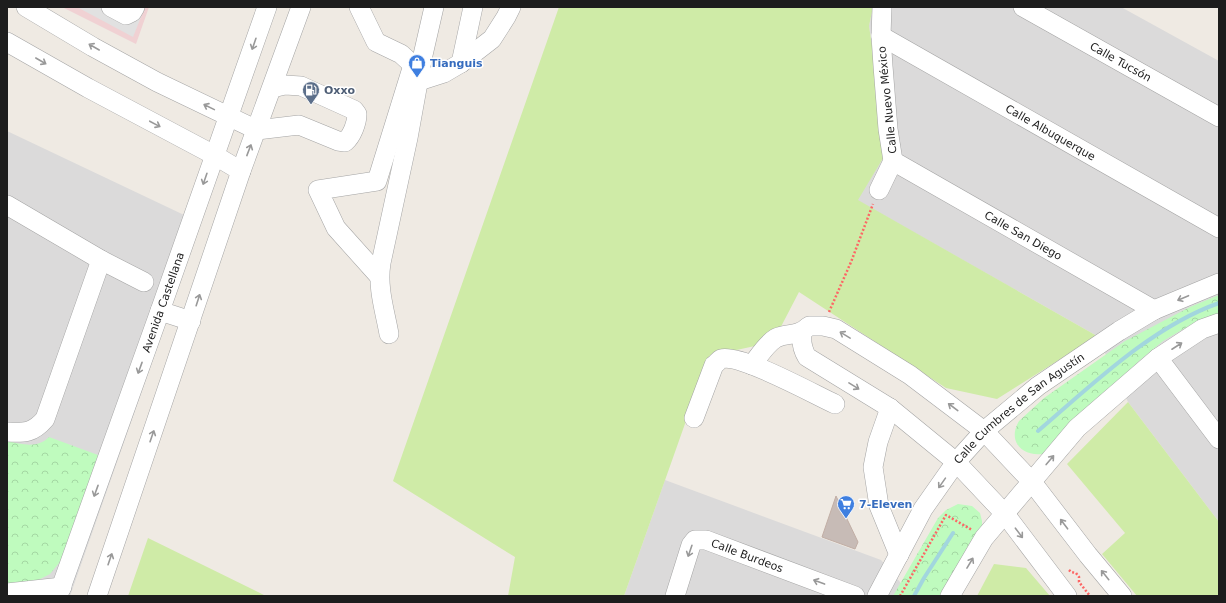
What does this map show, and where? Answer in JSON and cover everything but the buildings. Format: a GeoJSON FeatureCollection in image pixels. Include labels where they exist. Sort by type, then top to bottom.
{"type":"FeatureCollection","features":[{"type":"Feature","properties":{"kind":"street"},"geometry":{"type":"LineString","coordinates":[[26,7],[93,47],[150,78],[257,130],[299,125],[338,141],[345,142],[349,139],[357,119],[357,114],[354,110],[301,86],[291,84],[272,88]]}},
{"type":"Feature","properties":{"kind":"street"},"geometry":{"type":"LineString","coordinates":[[111,7],[126,15],[132,12],[135,7]]}},
{"type":"Feature","properties":{"kind":"street","name":"Avenida Castellana"},"geometry":{"type":"LineString","coordinates":[[60,592],[266,7]]}},
{"type":"Feature","properties":{"kind":"street"},"geometry":{"type":"LineString","coordinates":[[97,596],[241,171],[301,7]]}},
{"type":"Feature","properties":{"kind":"street"},"geometry":{"type":"LineString","coordinates":[[389,334],[382,302],[379,276],[380,263],[408,138],[434,7]]}},
{"type":"Feature","properties":{"kind":"street"},"geometry":{"type":"LineString","coordinates":[[461,63],[473,7]]}},
{"type":"Feature","properties":{"kind":"street"},"geometry":{"type":"LineString","coordinates":[[419,81],[444,73],[461,63],[492,39],[511,7]]}},
{"type":"Feature","properties":{"kind":"street","name":"Calle Nuevo México"},"geometry":{"type":"LineString","coordinates":[[879,190],[893,160],[888,129],[881,36],[882,7]]}},
{"type":"Feature","properties":{"kind":"street","name":"Calle Tucsón"},"geometry":{"type":"LineString","coordinates":[[1023,7],[1219,117]]}},
{"type":"Feature","properties":{"kind":"street"},"geometry":{"type":"LineString","coordinates":[[364,9],[376,42],[401,54],[413,65],[377,181],[318,190],[336,228],[379,276]]}},
{"type":"Feature","properties":{"kind":"street","name":"Calle Albuquerque"},"geometry":{"type":"LineString","coordinates":[[881,36],[1219,228]]}},
{"type":"Feature","properties":{"kind":"street"},"geometry":{"type":"LineString","coordinates":[[7,42],[241,171]]}},
{"type":"Feature","properties":{"kind":"street","name":"Calle San Diego"},"geometry":{"type":"LineString","coordinates":[[893,160],[1154,310]]}},
{"type":"Feature","properties":{"kind":"street"},"geometry":{"type":"LineString","coordinates":[[7,205],[101,260],[144,282]]}},
{"type":"Feature","properties":{"kind":"street"},"geometry":{"type":"LineString","coordinates":[[7,432],[27,432],[37,428],[45,419],[101,260]]}},
{"type":"Feature","properties":{"kind":"street","name":"Calle Cumbres de San Agustín"},"geometry":{"type":"LineString","coordinates":[[877,596],[923,509],[956,462],[984,431],[1038,386],[1119,331],[1154,310],[1219,282]]}},
{"type":"Feature","properties":{"kind":"street"},"geometry":{"type":"LineString","coordinates":[[160,311],[191,321]]}},
{"type":"Feature","properties":{"kind":"street"},"geometry":{"type":"LineString","coordinates":[[950,596],[984,538],[1077,428],[1158,358],[1202,329],[1219,323]]}},
{"type":"Feature","properties":{"kind":"street"},"geometry":{"type":"LineString","coordinates":[[752,364],[766,347],[776,338],[802,332],[808,326],[823,326],[836,329],[910,375],[984,431],[1032,482],[1122,596]]}},
{"type":"Feature","properties":{"kind":"street"},"geometry":{"type":"LineString","coordinates":[[802,332],[801,342],[803,352],[807,357],[890,408],[956,462],[1005,514],[1067,596]]}},
{"type":"Feature","properties":{"kind":"street"},"geometry":{"type":"LineString","coordinates":[[1158,358],[1219,439]]}},
{"type":"Feature","properties":{"kind":"street"},"geometry":{"type":"LineString","coordinates":[[694,418],[714,365],[721,359],[731,359],[752,364],[835,404]]}},
{"type":"Feature","properties":{"kind":"street"},"geometry":{"type":"LineString","coordinates":[[890,408],[878,442],[873,467],[879,506],[899,554]]}},
{"type":"Feature","properties":{"kind":"street","name":"Calle Burdeos"},"geometry":{"type":"LineString","coordinates":[[675,596],[691,545],[698,539],[713,543],[855,596]]}},
{"type":"Feature","properties":{"kind":"street"},"geometry":{"type":"LineString","coordinates":[[7,593],[60,592]]}},
{"type":"Feature","properties":{"kind":"path"},"geometry":{"type":"LineString","coordinates":[[823,326],[851,262],[879,190]]}},
{"type":"Feature","properties":{"kind":"path"},"geometry":{"type":"LineString","coordinates":[[900,596],[946,514],[984,538]]}},
{"type":"Feature","properties":{"kind":"path"},"geometry":{"type":"LineString","coordinates":[[1070,572],[1076,573],[1078,582],[1090,596]]}},
{"type":"Feature","properties":{"kind":"shaded area"},"geometry":{"type":"Polygon","coordinates":[[[62,7],[149,7],[136,44],[62,7]]]}},
{"type":"Feature","properties":{"kind":"shaded area"},"geometry":{"type":"Polygon","coordinates":[[[77,7],[145,7],[133,37],[77,7]]]}},
{"type":"Feature","properties":{"kind":"shaded area"},"geometry":{"type":"Polygon","coordinates":[[[873,7],[1121,7],[1219,61],[1219,522],[1128,402],[1097,336],[857,200],[888,150],[869,26],[873,7]]]}},
{"type":"Feature","properties":{"kind":"shaded area"},"geometry":{"type":"Polygon","coordinates":[[[7,131],[201,223],[70,596],[7,596],[7,131]]]}},
{"type":"Feature","properties":{"kind":"shaded area"},"geometry":{"type":"Polygon","coordinates":[[[665,480],[881,560],[912,596],[624,596],[665,480]]]}},
{"type":"Feature","properties":{"kind":"green space"},"geometry":{"type":"Polygon","coordinates":[[[559,7],[873,7],[869,26],[888,150],[858,200],[1097,336],[997,399],[946,388],[799,292],[773,342],[709,356],[624,596],[508,596],[515,557],[393,481],[559,7]]]}},
{"type":"Feature","properties":{"kind":"green space"},"geometry":{"type":"Polygon","coordinates":[[[1219,295],[1219,315],[1192,324],[1163,341],[1139,361],[1043,454],[1029,453],[1019,446],[1015,435],[1019,421],[1044,398],[1125,341],[1190,307],[1219,295]]]}},
{"type":"Feature","properties":{"kind":"green space"},"geometry":{"type":"Polygon","coordinates":[[[1128,402],[1219,522],[1219,596],[1137,596],[1102,554],[1125,533],[1067,464],[1128,402]]]}},
{"type":"Feature","properties":{"kind":"green space"},"geometry":{"type":"Polygon","coordinates":[[[49,437],[98,455],[64,557],[50,574],[34,582],[7,584],[7,441],[29,445],[44,441],[49,437]]]}},
{"type":"Feature","properties":{"kind":"green space"},"geometry":{"type":"Polygon","coordinates":[[[958,504],[972,506],[980,513],[982,521],[982,534],[942,596],[893,596],[938,518],[946,510],[958,504]]]}},
{"type":"Feature","properties":{"kind":"green space"},"geometry":{"type":"Polygon","coordinates":[[[148,538],[266,596],[128,596],[148,538]]]}},
{"type":"Feature","properties":{"kind":"green space"},"geometry":{"type":"Polygon","coordinates":[[[994,564],[1026,568],[1050,596],[977,596],[994,564]]]}},
{"type":"Feature","properties":{"kind":"waterway"},"geometry":{"type":"LineString","coordinates":[[1038,431],[1101,377],[1146,342],[1194,314],[1219,303]]}},
{"type":"Feature","properties":{"kind":"waterway"},"geometry":{"type":"LineString","coordinates":[[914,596],[953,533]]}},
{"type":"Feature","properties":{"kind":"place","name":"Tianguis"},"geometry":{"type":"Point","coordinates":[417,78]}},
{"type":"Feature","properties":{"kind":"place","name":"Oxxo"},"geometry":{"type":"Point","coordinates":[311,105]}},
{"type":"Feature","properties":{"kind":"place","name":"7-Eleven"},"geometry":{"type":"Point","coordinates":[846,519]}}]}
